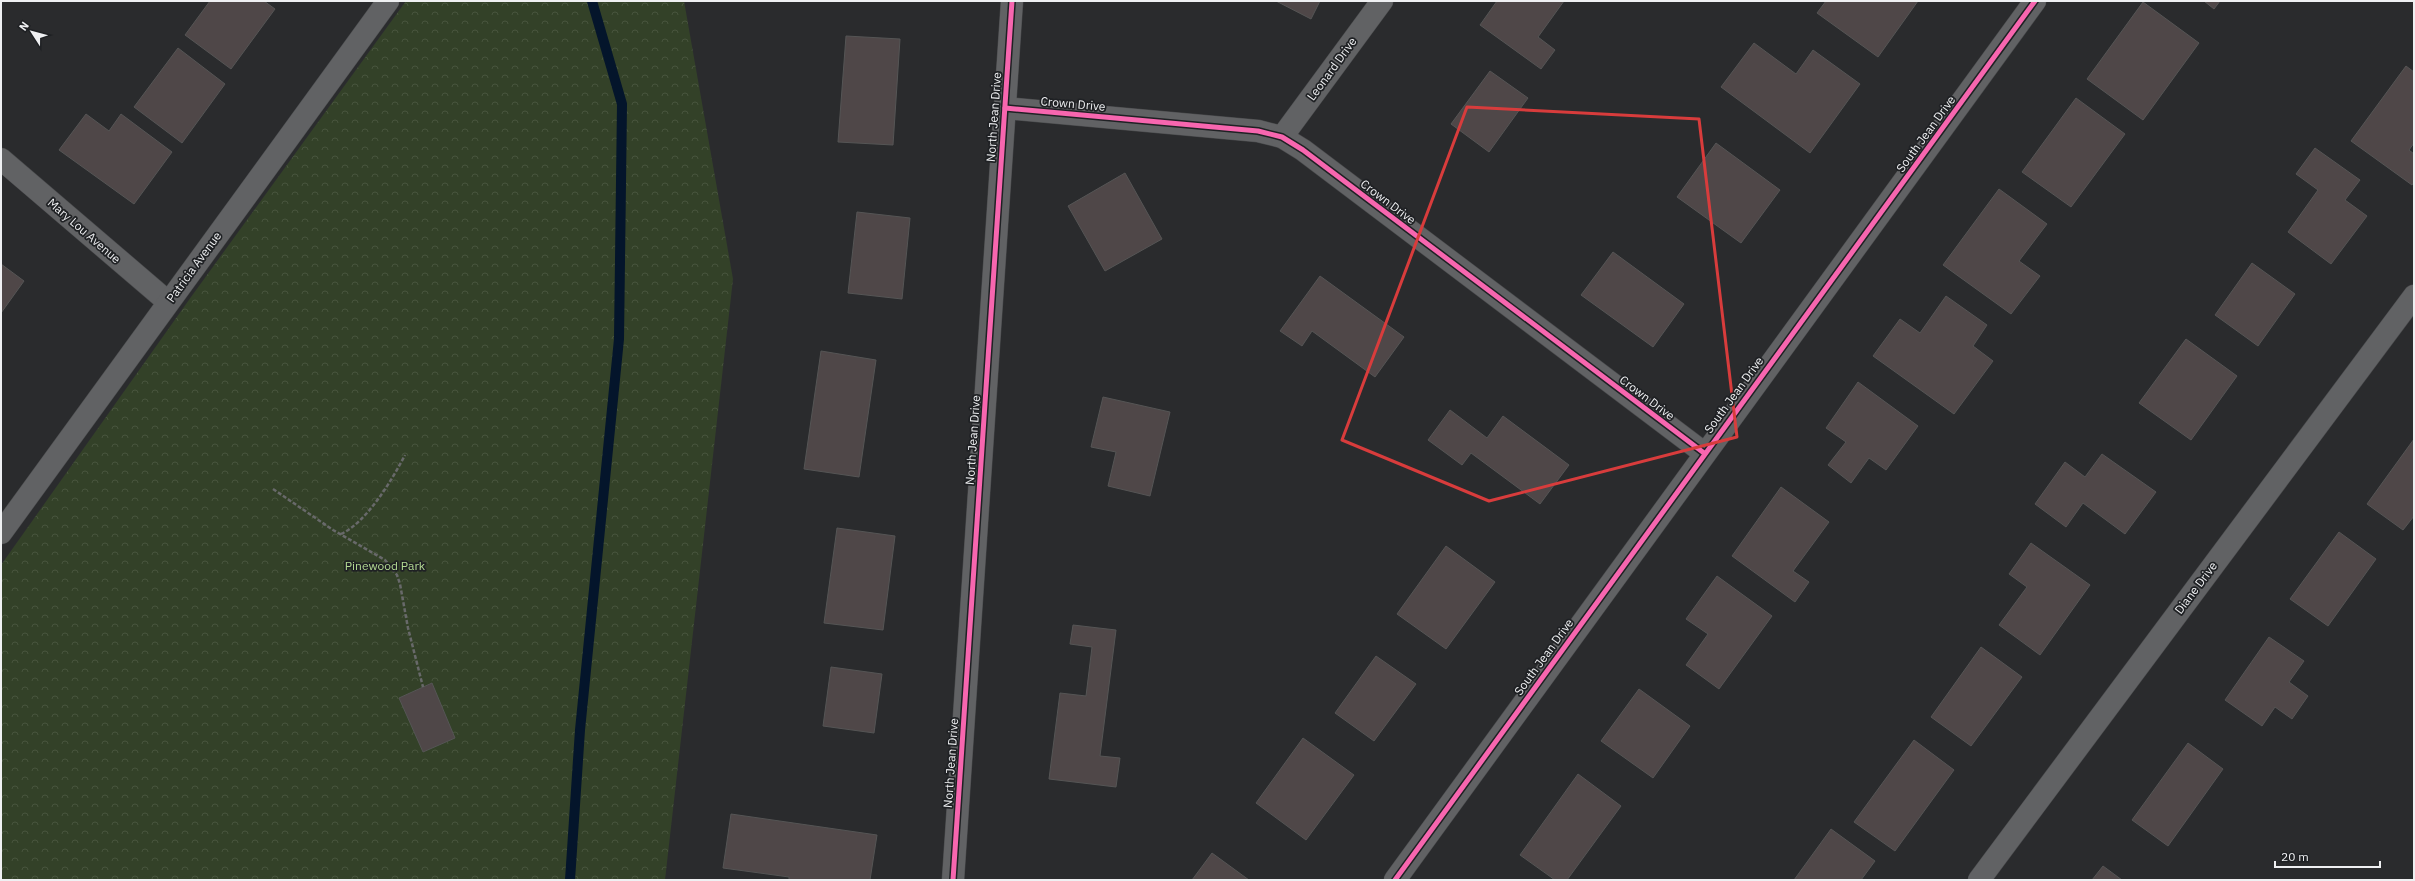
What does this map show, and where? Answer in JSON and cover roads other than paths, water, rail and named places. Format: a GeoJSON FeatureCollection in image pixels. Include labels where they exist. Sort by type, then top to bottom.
{"type":"FeatureCollection","features":[{"type":"Feature","properties":{"kind":"street","name":"Patricia Avenue"},"geometry":{"type":"LineString","coordinates":[[1,533],[388,1]]}},
{"type":"Feature","properties":{"kind":"street","name":"North Jean Drive"},"geometry":{"type":"LineString","coordinates":[[953,880],[1012,1]]}},
{"type":"Feature","properties":{"kind":"street","name":"Leonard Drive"},"geometry":{"type":"LineString","coordinates":[[1282,137],[1382,1]]}},
{"type":"Feature","properties":{"kind":"street","name":"South Jean Drive"},"geometry":{"type":"LineString","coordinates":[[1395,880],[1704,453],[2035,1]]}},
{"type":"Feature","properties":{"kind":"street","name":"Crown Drive"},"geometry":{"type":"LineString","coordinates":[[1005,108],[1258,131],[1282,137],[1303,150],[1704,453]]}},
{"type":"Feature","properties":{"kind":"street","name":"Mary Lou Avenue"},"geometry":{"type":"LineString","coordinates":[[1,159],[168,302]]}},
{"type":"Feature","properties":{"kind":"street","name":"Diane Drive"},"geometry":{"type":"LineString","coordinates":[[1979,880],[2414,296]]}},
{"type":"Feature","properties":{"kind":"waterway"},"geometry":{"type":"LineString","coordinates":[[570,880],[580,730],[619,339],[622,104],[592,1]]}},
{"type":"Feature","properties":{"kind":"park label","name":"Pinewood Park"},"geometry":{"type":"Point","coordinates":[385,566]}}]}
